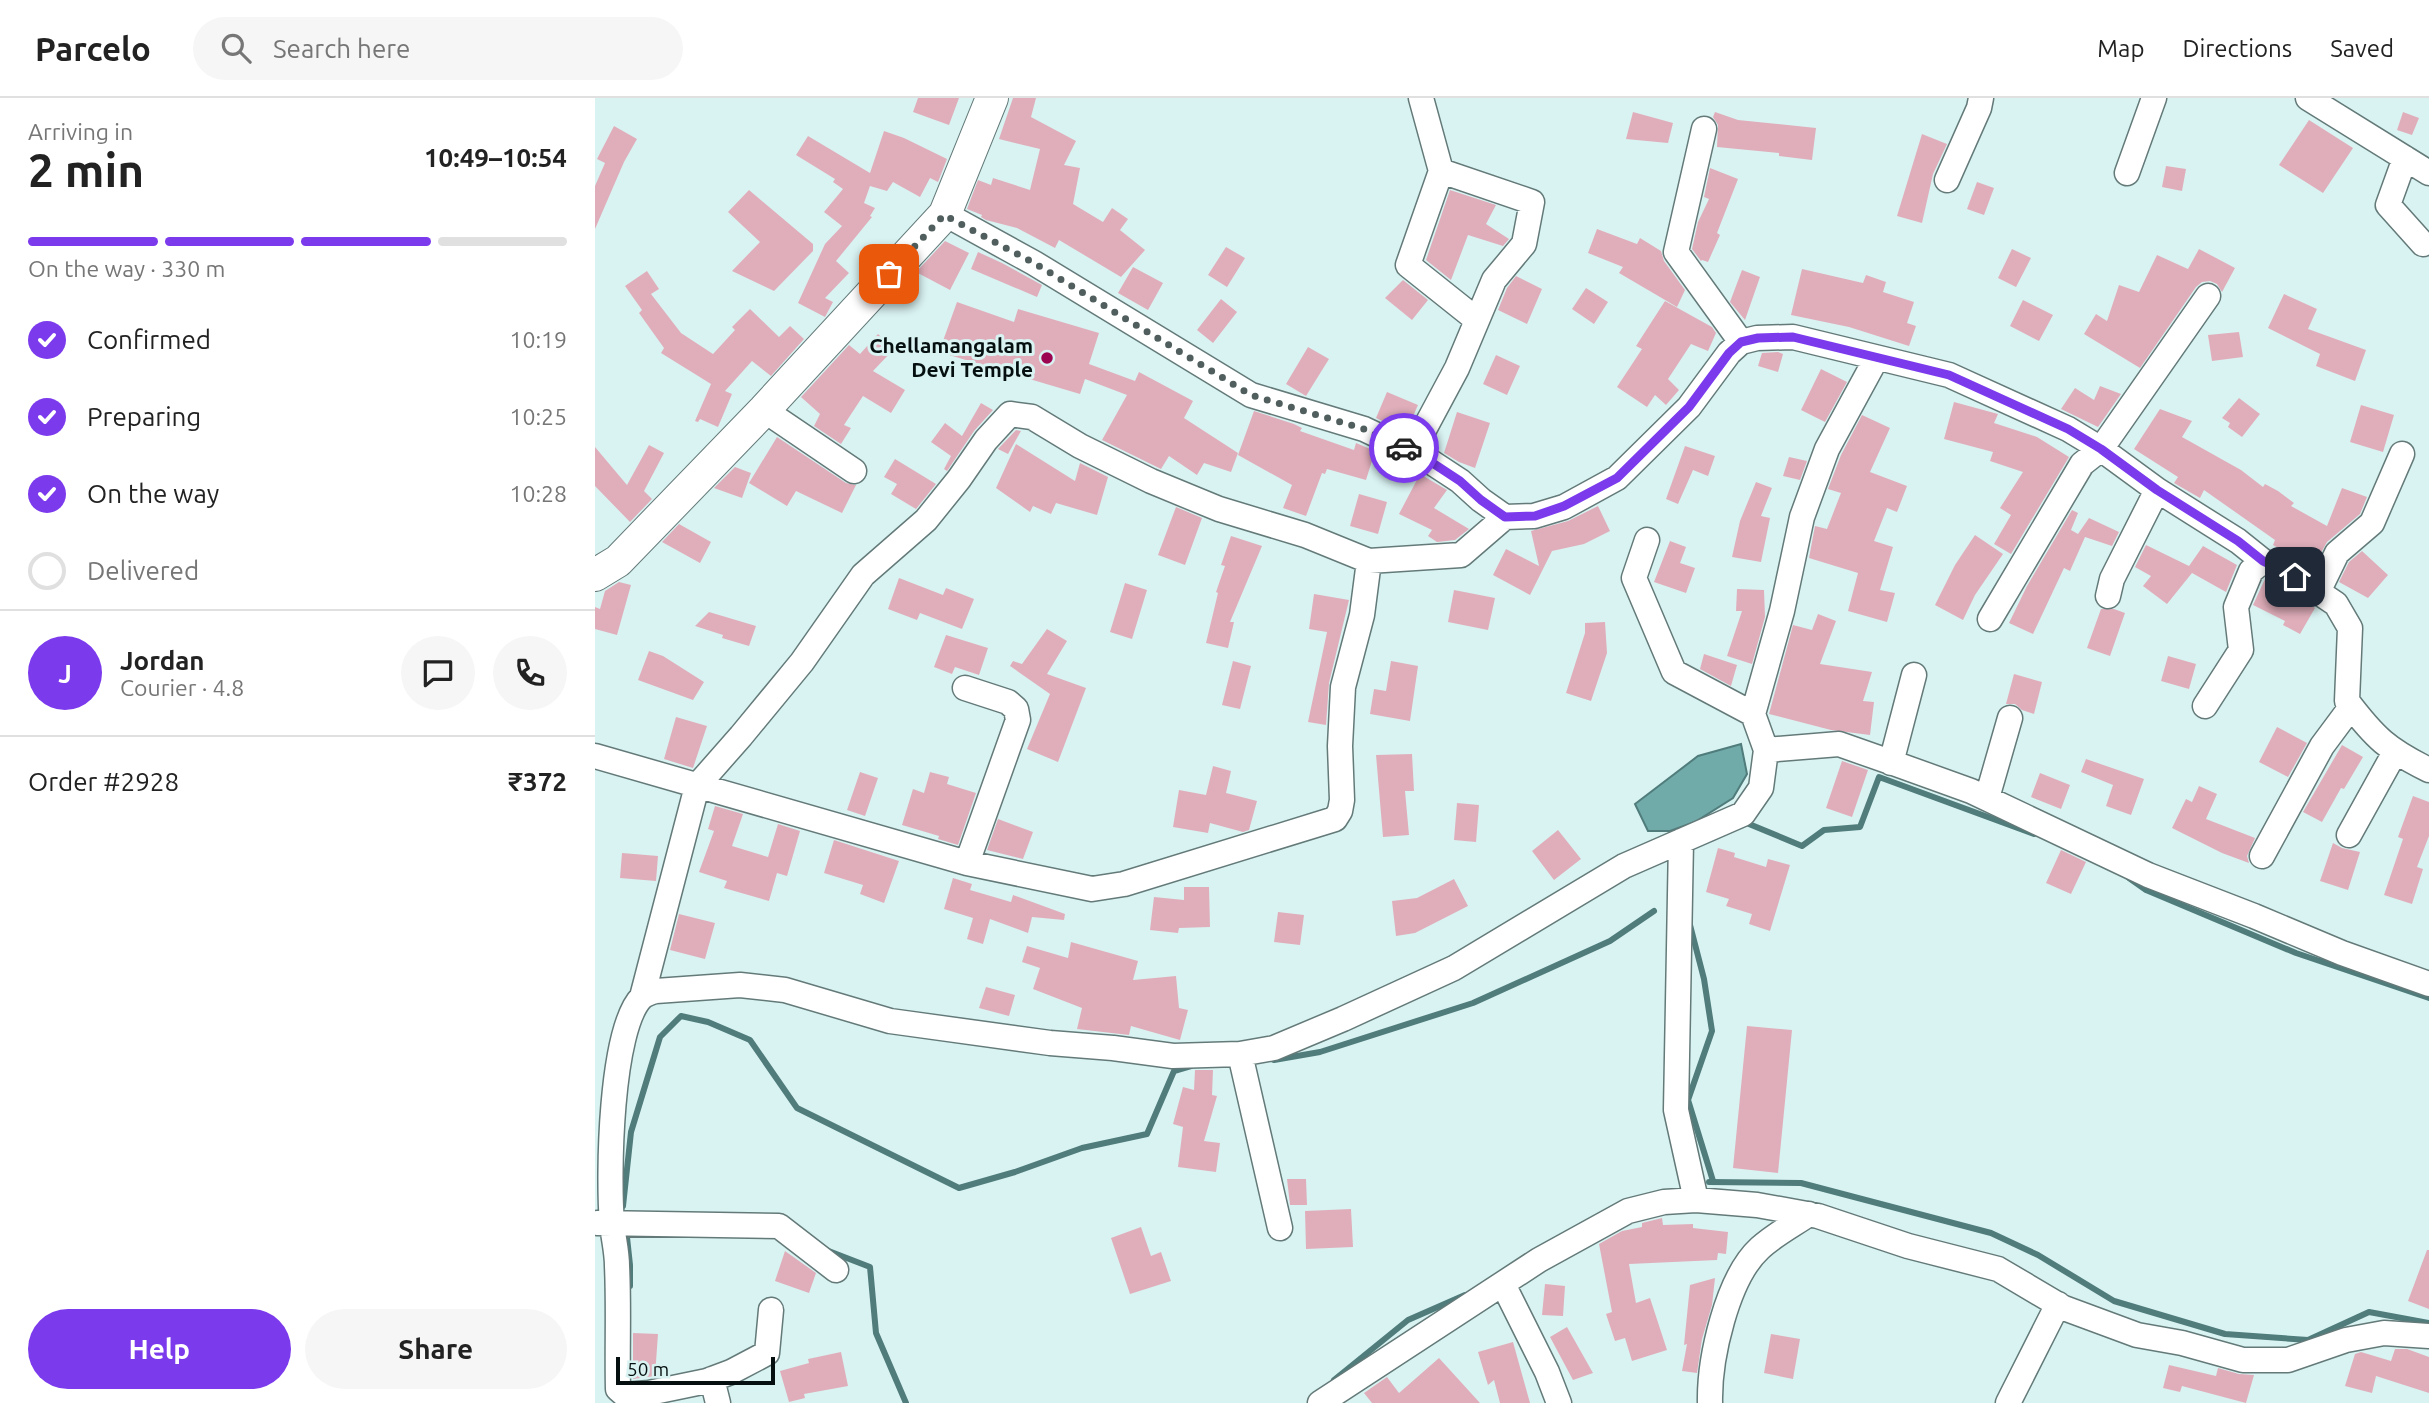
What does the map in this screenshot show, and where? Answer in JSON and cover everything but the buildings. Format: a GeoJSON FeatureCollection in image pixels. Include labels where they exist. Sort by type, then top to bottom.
{"type":"FeatureCollection","features":[{"type":"Feature","properties":{"kind":"main road"},"geometry":{"type":"LineString","coordinates":[[595,575],[618,561],[764,410],[944,215],[992,98]]}},
{"type":"Feature","properties":{"kind":"street"},"geometry":{"type":"LineString","coordinates":[[1421,98],[1441,171],[1408,265],[1477,320]]}},
{"type":"Feature","properties":{"kind":"street"},"geometry":{"type":"LineString","coordinates":[[1947,180],[1981,98]]}},
{"type":"Feature","properties":{"kind":"street"},"geometry":{"type":"LineString","coordinates":[[2127,173],[2154,98]]}},
{"type":"Feature","properties":{"kind":"street"},"geometry":{"type":"LineString","coordinates":[[2308,98],[2429,173]]}},
{"type":"Feature","properties":{"kind":"street"},"geometry":{"type":"LineString","coordinates":[[1704,129],[1676,251],[1741,342]]}},
{"type":"Feature","properties":{"kind":"street"},"geometry":{"type":"LineString","coordinates":[[2405,158],[2388,205],[2423,244]]}},
{"type":"Feature","properties":{"kind":"street"},"geometry":{"type":"LineString","coordinates":[[1412,452],[1457,368],[1494,280],[1524,244],[1532,202],[1441,171]]}},
{"type":"Feature","properties":{"kind":"street"},"geometry":{"type":"LineString","coordinates":[[944,215],[1034,263],[1251,395],[1364,429],[1412,452],[1460,481],[1505,517],[1535,516],[1564,506],[1617,478],[1689,407],[1729,353],[1741,342],[1758,338],[1793,337],[1949,375],[2068,429],[2238,541],[2263,561],[2336,604],[2350,628],[2347,701],[2378,740],[2429,771]]}},
{"type":"Feature","properties":{"kind":"street"},"geometry":{"type":"LineString","coordinates":[[1990,619],[2082,464],[2101,449],[2208,296]]}},
{"type":"Feature","properties":{"kind":"street"},"geometry":{"type":"LineString","coordinates":[[642,998],[656,991],[740,985],[785,990],[890,1021],[974,1033],[1173,1056],[1240,1054],[1274,1048],[1343,1020],[1454,968],[1624,866],[1743,814],[1761,788],[1766,750],[1753,714],[1782,611],[1802,517],[1827,449],[1876,359]]}},
{"type":"Feature","properties":{"kind":"street"},"geometry":{"type":"LineString","coordinates":[[764,410],[854,471]]}},
{"type":"Feature","properties":{"kind":"street"},"geometry":{"type":"LineString","coordinates":[[771,1310],[767,1353],[731,1372],[715,1391],[615,1396],[606,1307],[617,1263],[603,1223],[620,1055],[627,1025],[642,998],[697,786],[802,662],[863,575],[926,520],[986,440],[1010,414],[1031,416],[1080,446],[1151,481],[1219,509],[1305,535],[1369,561],[1461,555],[1505,517]]}},
{"type":"Feature","properties":{"kind":"street"},"geometry":{"type":"LineString","coordinates":[[2318,592],[2337,553],[2372,523],[2402,454]]}},
{"type":"Feature","properties":{"kind":"street"},"geometry":{"type":"LineString","coordinates":[[2108,596],[2112,579],[2157,490]]}},
{"type":"Feature","properties":{"kind":"street"},"geometry":{"type":"LineString","coordinates":[[1647,540],[1634,578],[1674,672],[1753,714]]}},
{"type":"Feature","properties":{"kind":"street"},"geometry":{"type":"LineString","coordinates":[[595,756],[967,863],[1091,889],[1124,884],[1335,819],[1342,800],[1340,746],[1343,687],[1362,615],[1369,561]]}},
{"type":"Feature","properties":{"kind":"street"},"geometry":{"type":"LineString","coordinates":[[2205,706],[2241,650],[2235,607],[2251,571],[2263,561]]}},
{"type":"Feature","properties":{"kind":"street"},"geometry":{"type":"LineString","coordinates":[[1892,763],[1914,675]]}},
{"type":"Feature","properties":{"kind":"street"},"geometry":{"type":"LineString","coordinates":[[965,688],[1008,702],[1016,709],[1018,720],[967,863]]}},
{"type":"Feature","properties":{"kind":"street"},"geometry":{"type":"LineString","coordinates":[[2262,856],[2322,746],[2351,707]]}},
{"type":"Feature","properties":{"kind":"street"},"geometry":{"type":"LineString","coordinates":[[1987,798],[2010,718]]}},
{"type":"Feature","properties":{"kind":"street"},"geometry":{"type":"LineString","coordinates":[[1766,750],[1839,744],[1987,798],[2148,875],[2342,953],[2429,984]]}},
{"type":"Feature","properties":{"kind":"street"},"geometry":{"type":"LineString","coordinates":[[2349,835],[2395,752]]}},
{"type":"Feature","properties":{"kind":"street"},"geometry":{"type":"LineString","coordinates":[[1681,841],[1676,1110],[1696,1200]]}},
{"type":"Feature","properties":{"kind":"street"},"geometry":{"type":"LineString","coordinates":[[1240,1054],[1280,1228]]}},
{"type":"Feature","properties":{"kind":"street"},"geometry":{"type":"LineString","coordinates":[[1320,1403],[1539,1260],[1627,1211],[1664,1202],[1696,1200],[1757,1205],[1809,1214],[1908,1246],[1998,1269],[2059,1304],[2137,1335],[2182,1343],[2242,1360],[2288,1360],[2346,1340],[2384,1333],[2429,1336]]}},
{"type":"Feature","properties":{"kind":"street"},"geometry":{"type":"LineString","coordinates":[[1710,1403],[1719,1328],[1728,1301],[1745,1268],[1760,1248],[1809,1214]]}},
{"type":"Feature","properties":{"kind":"street"},"geometry":{"type":"LineString","coordinates":[[603,1223],[779,1226],[836,1270]]}},
{"type":"Feature","properties":{"kind":"street"},"geometry":{"type":"LineString","coordinates":[[1503,1284],[1548,1372],[1559,1403]]}},
{"type":"Feature","properties":{"kind":"street"},"geometry":{"type":"LineString","coordinates":[[2008,1403],[2059,1304]]}},
{"type":"Feature","properties":{"kind":"water"},"geometry":{"type":"Polygon","coordinates":[[[1741,744],[1747,774],[1733,798],[1695,822],[1670,831],[1648,831],[1635,804],[1698,756],[1741,744]]]}},
{"type":"Feature","properties":{"kind":"waterway"},"geometry":{"type":"LineString","coordinates":[[1749,824],[1802,846],[1824,830],[1860,827],[1879,777],[2034,834]]}},
{"type":"Feature","properties":{"kind":"waterway"},"geometry":{"type":"LineString","coordinates":[[2129,878],[2146,890],[2296,953],[2429,998]]}},
{"type":"Feature","properties":{"kind":"waterway"},"geometry":{"type":"LineString","coordinates":[[1274,1060],[1320,1052],[1473,1003],[1610,941],[1654,911]]}},
{"type":"Feature","properties":{"kind":"waterway"},"geometry":{"type":"LineString","coordinates":[[1690,925],[1704,979],[1712,1031],[1688,1100],[1713,1181]]}},
{"type":"Feature","properties":{"kind":"waterway"},"geometry":{"type":"LineString","coordinates":[[623,1206],[631,1132],[660,1037],[681,1016],[708,1022],[750,1040],[797,1108],[959,1188],[1015,1172],[1082,1148],[1147,1134],[1174,1071],[1191,1066]]}},
{"type":"Feature","properties":{"kind":"waterway"},"geometry":{"type":"LineString","coordinates":[[1709,1182],[1801,1183],[1991,1233],[2038,1255],[2114,1301],[2225,1334],[2308,1340],[2369,1312],[2429,1323]]}},
{"type":"Feature","properties":{"kind":"waterway"},"geometry":{"type":"LineString","coordinates":[[626,1228],[630,1286]]}},
{"type":"Feature","properties":{"kind":"waterway"},"geometry":{"type":"LineString","coordinates":[[826,1250],[870,1267],[876,1333],[906,1403]]}},
{"type":"Feature","properties":{"kind":"waterway"},"geometry":{"type":"LineString","coordinates":[[1334,1380],[1408,1320],[1465,1295]]}},
{"type":"Feature","properties":{"kind":"way so far"},"geometry":{"type":"LineString","coordinates":[[889,274],[944,215],[1034,263],[1251,395],[1364,429],[1404,448]]}},
{"type":"Feature","properties":{"kind":"place","name":"Chellamangalam Devi Temple"},"geometry":{"type":"Point","coordinates":[1047,358]}},
{"type":"Feature","properties":{"kind":"route"},"geometry":{"type":"LineString","coordinates":[[1404,448],[1460,481],[1505,517],[1535,516],[1564,506],[1617,478],[1689,407],[1729,353],[1741,342],[1758,338],[1793,337],[1949,375],[2068,429],[2238,541],[2263,561],[2295,577]]}}]}
